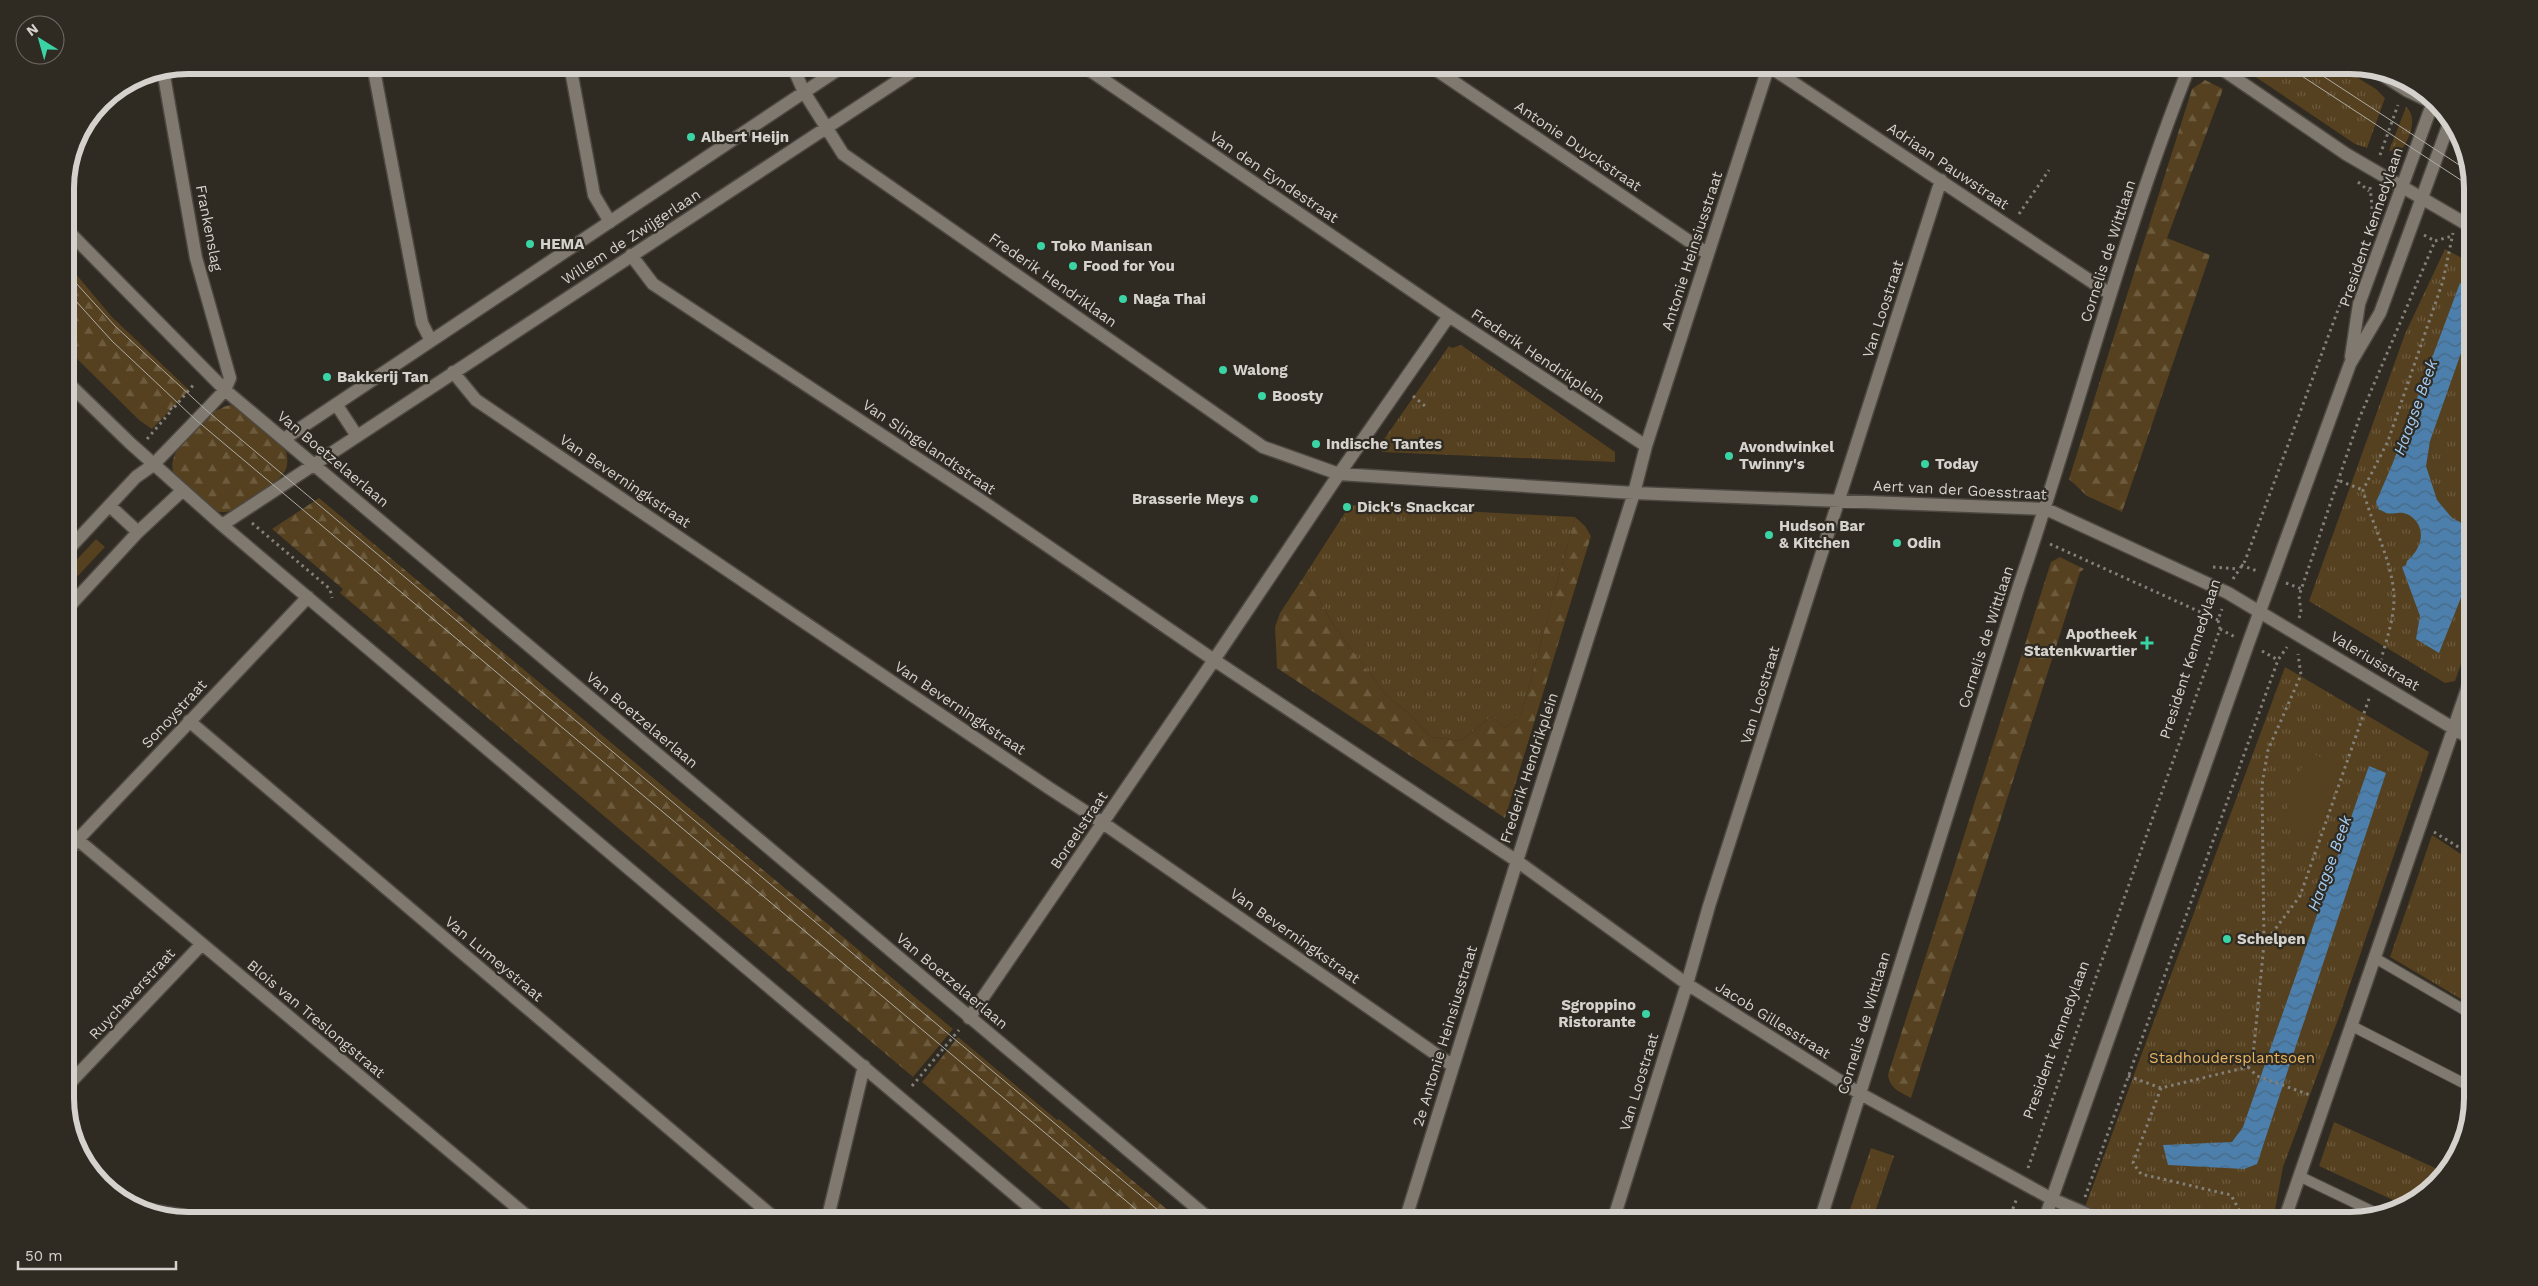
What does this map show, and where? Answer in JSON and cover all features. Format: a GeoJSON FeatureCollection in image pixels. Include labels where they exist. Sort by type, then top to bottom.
{"type":"FeatureCollection","features":[{"type":"Feature","properties":{"kind":"street"},"geometry":{"type":"LineString","coordinates":[[375,74],[422,323],[431,341]]}},
{"type":"Feature","properties":{"kind":"street"},"geometry":{"type":"LineString","coordinates":[[572,74],[594,195],[610,222]]}},
{"type":"Feature","properties":{"kind":"street","name":"Frederik Hendriklaan"},"geometry":{"type":"LineString","coordinates":[[796,74],[804,92],[843,154],[1264,446],[1339,474]]}},
{"type":"Feature","properties":{"kind":"street","name":"Willem de Zwijgerlaan"},"geometry":{"type":"LineString","coordinates":[[284,440],[831,74]]}},
{"type":"Feature","properties":{"kind":"street","name":"Willem de Zwijgerlaan"},"geometry":{"type":"LineString","coordinates":[[222,525],[630,255],[908,74]]}},
{"type":"Feature","properties":{"kind":"street","name":"Van den Eyndestraat"},"geometry":{"type":"LineString","coordinates":[[1095,74],[1449,316]]}},
{"type":"Feature","properties":{"kind":"street","name":"Antonie Duyckstraat"},"geometry":{"type":"LineString","coordinates":[[1442,74],[1708,254]]}},
{"type":"Feature","properties":{"kind":"street","name":"Antonie Heinsiusstraat"},"geometry":{"type":"LineString","coordinates":[[1634,493],[1646,446],[1765,74]]}},
{"type":"Feature","properties":{"kind":"street","name":"Adriaan Pauwstraat"},"geometry":{"type":"LineString","coordinates":[[1782,74],[2110,294]]}},
{"type":"Feature","properties":{"kind":"street","name":"Cornelis de Wittlaan"},"geometry":{"type":"LineString","coordinates":[[1823,1212],[2046,508],[2110,294],[2187,74]]}},
{"type":"Feature","properties":{"kind":"street"},"geometry":{"type":"LineString","coordinates":[[2230,74],[2375,171],[2464,223]]}},
{"type":"Feature","properties":{"kind":"street","name":"Frankenslag"},"geometry":{"type":"LineString","coordinates":[[164,76],[196,258],[230,378],[225,390]]}},
{"type":"Feature","properties":{"kind":"street"},"geometry":{"type":"LineString","coordinates":[[2394,83],[2417,95]]}},
{"type":"Feature","properties":{"kind":"street","name":"President Kennedylaan"},"geometry":{"type":"LineString","coordinates":[[2350,364],[2359,304],[2431,108]]}},
{"type":"Feature","properties":{"kind":"street","name":"President Kennedylaan"},"geometry":{"type":"LineString","coordinates":[[2047,1212],[2350,364],[2380,313],[2447,128]]}},
{"type":"Feature","properties":{"kind":"street","name":"Van Loostraat"},"geometry":{"type":"LineString","coordinates":[[1615,1212],[1687,984],[1709,906],[1941,180]]}},
{"type":"Feature","properties":{"kind":"street","name":"Van Boetzelaerlaan"},"geometry":{"type":"LineString","coordinates":[[74,237],[225,390],[1201,1212]]}},
{"type":"Feature","properties":{"kind":"street","name":"Van Slingelandtstraat"},"geometry":{"type":"LineString","coordinates":[[630,255],[653,284],[982,501],[1214,660]]}},
{"type":"Feature","properties":{"kind":"street","name":"Frederik Hendrikplein"},"geometry":{"type":"LineString","coordinates":[[1634,493],[1517,861],[1214,660],[1339,474],[1449,316],[1646,446]]}},
{"type":"Feature","properties":{"kind":"street","name":"Van Beverningkstraat"},"geometry":{"type":"LineString","coordinates":[[453,372],[476,400],[1049,788],[1104,823],[1453,1066]]}},
{"type":"Feature","properties":{"kind":"street"},"geometry":{"type":"LineString","coordinates":[[74,389],[153,465],[222,525],[903,1098],[1036,1212]]}},
{"type":"Feature","properties":{"kind":"street"},"geometry":{"type":"LineString","coordinates":[[74,543],[136,477],[153,465],[225,390]]}},
{"type":"Feature","properties":{"kind":"street"},"geometry":{"type":"LineString","coordinates":[[336,404],[357,436]]}},
{"type":"Feature","properties":{"kind":"street"},"geometry":{"type":"LineString","coordinates":[[1339,474],[1634,493]]}},
{"type":"Feature","properties":{"kind":"street"},"geometry":{"type":"LineString","coordinates":[[74,601],[138,532],[183,490]]}},
{"type":"Feature","properties":{"kind":"street","name":"Aert van der Goesstraat"},"geometry":{"type":"LineString","coordinates":[[1634,493],[2046,508],[2228,593],[2260,612]]}},
{"type":"Feature","properties":{"kind":"street"},"geometry":{"type":"LineString","coordinates":[[110,506],[138,532]]}},
{"type":"Feature","properties":{"kind":"street","name":"Sonoystraat"},"geometry":{"type":"LineString","coordinates":[[74,844],[308,597]]}},
{"type":"Feature","properties":{"kind":"street","name":"Valeriusstraat"},"geometry":{"type":"LineString","coordinates":[[2260,612],[2464,734]]}},
{"type":"Feature","properties":{"kind":"street","name":"Boreelstraat"},"geometry":{"type":"LineString","coordinates":[[969,1018],[1214,660]]}},
{"type":"Feature","properties":{"kind":"street"},"geometry":{"type":"LineString","coordinates":[[2287,1212],[2464,699]]}},
{"type":"Feature","properties":{"kind":"street","name":"Van Lumeystraat"},"geometry":{"type":"LineString","coordinates":[[190,721],[767,1212]]}},
{"type":"Feature","properties":{"kind":"street","name":"Blois van Treslongstraat"},"geometry":{"type":"LineString","coordinates":[[78,840],[201,945],[522,1212]]}},
{"type":"Feature","properties":{"kind":"street","name":"Jacob Gillesstraat"},"geometry":{"type":"LineString","coordinates":[[1517,861],[1687,984],[1859,1094],[2052,1199]]}},
{"type":"Feature","properties":{"kind":"street","name":"2e Antonie Heinsiusstraat"},"geometry":{"type":"LineString","coordinates":[[1408,1212],[1517,861]]}},
{"type":"Feature","properties":{"kind":"street","name":"Ruychaverstraat"},"geometry":{"type":"LineString","coordinates":[[74,1079],[201,945]]}},
{"type":"Feature","properties":{"kind":"street"},"geometry":{"type":"LineString","coordinates":[[829,1212],[864,1066]]}},
{"type":"Feature","properties":{"kind":"street"},"geometry":{"type":"LineString","coordinates":[[2052,1199],[2079,1212]]}},
{"type":"Feature","properties":{"kind":"lane"},"geometry":{"type":"LineString","coordinates":[[2375,958],[2464,1010]]}},
{"type":"Feature","properties":{"kind":"lane"},"geometry":{"type":"LineString","coordinates":[[2352,1026],[2464,1083]]}},
{"type":"Feature","properties":{"kind":"lane"},"geometry":{"type":"LineString","coordinates":[[2301,1177],[2370,1210]]}},
{"type":"Feature","properties":{"kind":"path","name":"President Kennedylaan"},"geometry":{"type":"LineString","coordinates":[[2367,230],[2372,206],[2369,191],[2396,108],[2406,90]]}},
{"type":"Feature","properties":{"kind":"path"},"geometry":{"type":"LineString","coordinates":[[2010,227],[2049,170]]}},
{"type":"Feature","properties":{"kind":"path"},"geometry":{"type":"LineString","coordinates":[[2248,1067],[2253,1056],[2258,1019],[2264,944],[2262,785],[2268,750],[2301,675],[2298,654],[2301,612],[2299,596],[2340,481],[2359,419],[2435,241],[2452,236],[2443,281],[2388,441],[2363,490],[2390,567],[2394,595],[2392,620],[2376,681],[2300,896],[2264,944]]}},
{"type":"Feature","properties":{"kind":"path","name":"President Kennedylaan"},"geometry":{"type":"LineString","coordinates":[[2011,1212],[2220,629],[2218,620],[2237,569],[2244,561],[2343,294]]}},
{"type":"Feature","properties":{"kind":"path"},"geometry":{"type":"LineString","coordinates":[[128,441],[137,432],[146,440],[173,412],[171,409],[193,388],[191,387]]}},
{"type":"Feature","properties":{"kind":"path"},"geometry":{"type":"LineString","coordinates":[[2340,481],[2363,490]]}},
{"type":"Feature","properties":{"kind":"path"},"geometry":{"type":"LineString","coordinates":[[240,513],[330,589],[333,595],[332,601],[324,610]]}},
{"type":"Feature","properties":{"kind":"path"},"geometry":{"type":"LineString","coordinates":[[2035,538],[2218,620]]}},
{"type":"Feature","properties":{"kind":"path"},"geometry":{"type":"LineString","coordinates":[[2079,1212],[2278,660],[2299,634]]}},
{"type":"Feature","properties":{"kind":"path"},"geometry":{"type":"LineString","coordinates":[[2421,824],[2464,850]]}},
{"type":"Feature","properties":{"kind":"path"},"geometry":{"type":"LineString","coordinates":[[903,1098],[969,1018]]}},
{"type":"Feature","properties":{"kind":"path"},"geometry":{"type":"LineString","coordinates":[[2128,1076],[2161,1088],[2248,1067]]}},
{"type":"Feature","properties":{"kind":"path"},"geometry":{"type":"LineString","coordinates":[[2248,1067],[2257,1076],[2327,1101]]}},
{"type":"Feature","properties":{"kind":"path"},"geometry":{"type":"LineString","coordinates":[[2161,1088],[2133,1162],[2141,1174],[2231,1195],[2240,1212]]}},
{"type":"Feature","properties":{"kind":"green space"},"geometry":{"type":"Polygon","coordinates":[[[2251,74],[2352,74],[2376,89],[2385,98],[2367,148],[2355,144],[2251,74]]]}},
{"type":"Feature","properties":{"kind":"green space"},"geometry":{"type":"Polygon","coordinates":[[[2205,80],[2223,89],[2167,238],[2210,255],[2122,512],[2087,496],[2069,479],[2192,89],[2205,80]]]}},
{"type":"Feature","properties":{"kind":"green space"},"geometry":{"type":"Polygon","coordinates":[[[2406,107],[2412,120],[2409,137],[2402,148],[2389,151],[2406,107]]]}},
{"type":"Feature","properties":{"kind":"green space"},"geometry":{"type":"Polygon","coordinates":[[[2445,249],[2464,259],[2464,656],[2455,681],[2445,683],[2309,601],[2405,334],[2445,249]]]}},
{"type":"Feature","properties":{"kind":"green space"},"geometry":{"type":"Polygon","coordinates":[[[74,272],[112,317],[189,390],[152,429],[139,420],[74,356],[74,272]]]}},
{"type":"Feature","properties":{"kind":"green space"},"geometry":{"type":"Polygon","coordinates":[[[1461,345],[1615,452],[1615,462],[1382,452],[1380,445],[1449,346],[1452,348],[1461,345]]]}},
{"type":"Feature","properties":{"kind":"green space"},"geometry":{"type":"Polygon","coordinates":[[[231,405],[238,407],[285,448],[287,465],[280,478],[267,488],[238,508],[219,512],[214,511],[181,483],[174,474],[172,465],[175,454],[191,432],[212,413],[231,405]]]}},
{"type":"Feature","properties":{"kind":"green space"},"geometry":{"type":"Polygon","coordinates":[[[319,498],[953,1029],[913,1077],[340,593],[343,589],[272,529],[319,498]]]}},
{"type":"Feature","properties":{"kind":"green space"},"geometry":{"type":"Polygon","coordinates":[[[1350,505],[1575,517],[1521,716],[1505,728],[1492,716],[1460,741],[1431,737],[1408,713],[1385,694],[1335,627],[1305,575],[1350,505]]]}},
{"type":"Feature","properties":{"kind":"green space"},"geometry":{"type":"Polygon","coordinates":[[[1575,517],[1585,526],[1591,536],[1505,818],[1277,668],[1275,627],[1280,613],[1305,575],[1335,627],[1385,694],[1408,713],[1431,737],[1460,741],[1492,716],[1505,728],[1521,716],[1575,517]]]}},
{"type":"Feature","properties":{"kind":"green space"},"geometry":{"type":"Polygon","coordinates":[[[96,539],[105,547],[78,576],[74,572],[74,563],[96,539]]]}},
{"type":"Feature","properties":{"kind":"green space"},"geometry":{"type":"Polygon","coordinates":[[[2060,557],[2084,569],[2080,572],[1911,1098],[1893,1087],[1888,1075],[2051,562],[2060,557]]]}},
{"type":"Feature","properties":{"kind":"green space","name":"Stadhoudersplantsoen"},"geometry":{"type":"Polygon","coordinates":[[[2285,667],[2429,752],[2340,1014],[2283,1167],[2275,1212],[2097,1212],[2085,1207],[2285,667]]]}},
{"type":"Feature","properties":{"kind":"green space"},"geometry":{"type":"Polygon","coordinates":[[[2307,752],[2343,765],[2316,840],[2281,827],[2307,752]]]}},
{"type":"Feature","properties":{"kind":"green space"},"geometry":{"type":"Polygon","coordinates":[[[2432,835],[2464,856],[2464,1001],[2390,957],[2432,835]]]}},
{"type":"Feature","properties":{"kind":"green space"},"geometry":{"type":"Polygon","coordinates":[[[958,1037],[1170,1212],[1074,1212],[922,1082],[958,1037]]]}},
{"type":"Feature","properties":{"kind":"green space"},"geometry":{"type":"Polygon","coordinates":[[[2334,1122],[2439,1170],[2420,1189],[2398,1202],[2319,1166],[2334,1122]]]}},
{"type":"Feature","properties":{"kind":"green space"},"geometry":{"type":"Polygon","coordinates":[[[1871,1148],[1894,1156],[1875,1212],[1849,1212],[1871,1148]]]}},
{"type":"Feature","properties":{"kind":"water","name":"Haagse Beek"},"geometry":{"type":"Polygon","coordinates":[[[2460,283],[2464,285],[2464,345],[2430,441],[2426,466],[2437,500],[2452,518],[2460,522],[2464,528],[2464,590],[2439,653],[2416,639],[2420,616],[2402,567],[2406,565],[2419,544],[2421,532],[2419,526],[2409,515],[2386,513],[2379,510],[2376,502],[2392,465],[2460,283]]]}},
{"type":"Feature","properties":{"kind":"water"},"geometry":{"type":"Polygon","coordinates":[[[2369,766],[2386,773],[2257,1164],[2244,1169],[2168,1165],[2163,1145],[2232,1142],[2243,1127],[2369,766]]]}},
{"type":"Feature","properties":{"kind":"tram line"},"geometry":{"type":"LineString","coordinates":[[2299,74],[2464,182]]}},
{"type":"Feature","properties":{"kind":"tram line"},"geometry":{"type":"LineString","coordinates":[[2320,74],[2462,167]]}},
{"type":"Feature","properties":{"kind":"tram line"},"geometry":{"type":"LineString","coordinates":[[74,281],[115,326],[206,410],[1160,1212]]}},
{"type":"Feature","properties":{"kind":"tram line"},"geometry":{"type":"LineString","coordinates":[[74,299],[112,341],[196,420],[1139,1212]]}},
{"type":"Feature","properties":{"kind":"place","name":"Albert Heijn"},"geometry":{"type":"Point","coordinates":[691,137]}},
{"type":"Feature","properties":{"kind":"place","name":"HEMA"},"geometry":{"type":"Point","coordinates":[530,244]}},
{"type":"Feature","properties":{"kind":"place","name":"Toko Manisan"},"geometry":{"type":"Point","coordinates":[1041,246]}},
{"type":"Feature","properties":{"kind":"place","name":"Food for You"},"geometry":{"type":"Point","coordinates":[1073,266]}},
{"type":"Feature","properties":{"kind":"place","name":"Naga Thai"},"geometry":{"type":"Point","coordinates":[1123,299]}},
{"type":"Feature","properties":{"kind":"place","name":"Walong"},"geometry":{"type":"Point","coordinates":[1223,370]}},
{"type":"Feature","properties":{"kind":"place","name":"Bakkerij Tan"},"geometry":{"type":"Point","coordinates":[327,377]}},
{"type":"Feature","properties":{"kind":"place","name":"Boosty"},"geometry":{"type":"Point","coordinates":[1262,396]}},
{"type":"Feature","properties":{"kind":"place","name":"Indische Tantes"},"geometry":{"type":"Point","coordinates":[1316,444]}},
{"type":"Feature","properties":{"kind":"place","name":"Avondwinkel Twinny's"},"geometry":{"type":"Point","coordinates":[1729,456]}},
{"type":"Feature","properties":{"kind":"place","name":"Today"},"geometry":{"type":"Point","coordinates":[1925,464]}},
{"type":"Feature","properties":{"kind":"place","name":"Brasserie Meys"},"geometry":{"type":"Point","coordinates":[1254,499]}},
{"type":"Feature","properties":{"kind":"place","name":"Dick's Snackcar"},"geometry":{"type":"Point","coordinates":[1347,507]}},
{"type":"Feature","properties":{"kind":"place","name":"Hudson Bar & Kitchen"},"geometry":{"type":"Point","coordinates":[1769,535]}},
{"type":"Feature","properties":{"kind":"place","name":"Odin"},"geometry":{"type":"Point","coordinates":[1897,543]}},
{"type":"Feature","properties":{"kind":"place","name":"Apotheek Statenkwartier"},"geometry":{"type":"Point","coordinates":[2147,643]}},
{"type":"Feature","properties":{"kind":"place","name":"Schelpen"},"geometry":{"type":"Point","coordinates":[2227,939]}},
{"type":"Feature","properties":{"kind":"place","name":"Sgroppino Ristorante"},"geometry":{"type":"Point","coordinates":[1646,1014]}}]}
